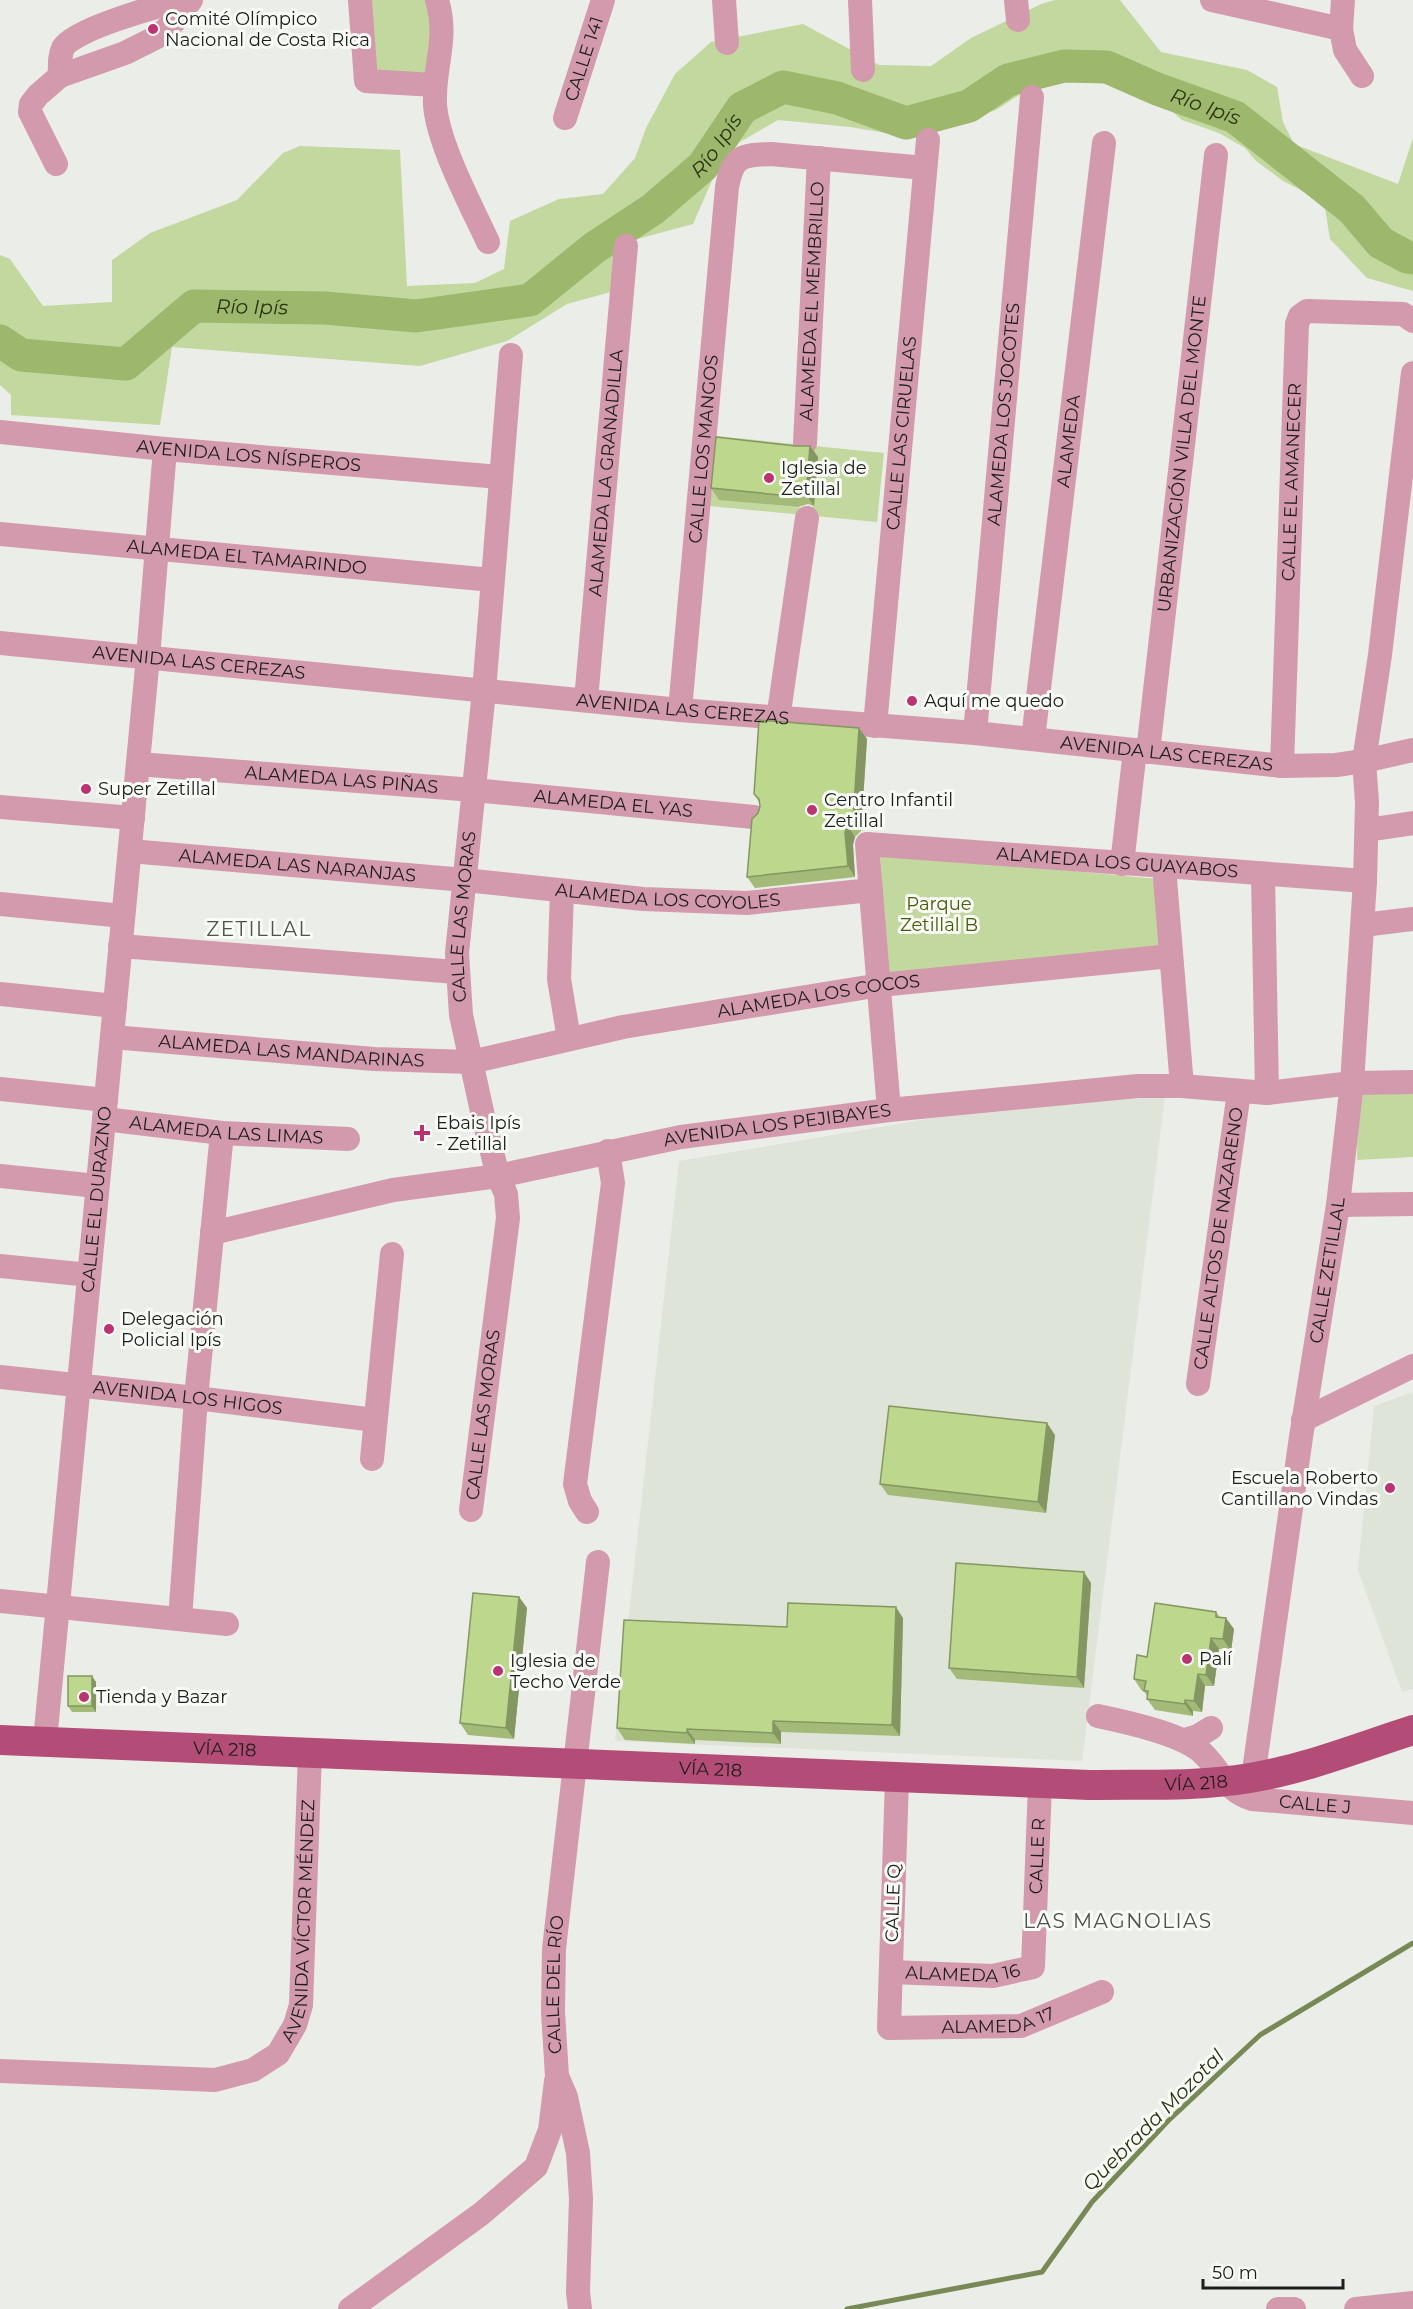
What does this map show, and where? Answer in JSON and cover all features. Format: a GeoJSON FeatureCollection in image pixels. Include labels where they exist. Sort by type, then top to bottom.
{"type":"FeatureCollection","features":[{"type":"Feature","properties":{"kind":"main road","name":"VÍA 218"},"geometry":{"type":"LineString","coordinates":[[0,1740],[1089,1785],[1238,1780],[1326,1758],[1413,1730]]}},
{"type":"Feature","properties":{"kind":"street"},"geometry":{"type":"LineString","coordinates":[[60,76],[60,57],[64,46],[78,34],[152,7],[184,0]]}},
{"type":"Feature","properties":{"kind":"street"},"geometry":{"type":"LineString","coordinates":[[56,164],[30,112],[31,104],[38,95],[60,76],[125,52],[157,37],[172,24],[190,0]]}},
{"type":"Feature","properties":{"kind":"street"},"geometry":{"type":"LineString","coordinates":[[360,0],[366,81],[435,85]]}},
{"type":"Feature","properties":{"kind":"street"},"geometry":{"type":"LineString","coordinates":[[437,0],[441,14],[442,44],[435,85],[435,107],[446,147],[488,243]]}},
{"type":"Feature","properties":{"kind":"street","name":"CALLE 141"},"geometry":{"type":"LineString","coordinates":[[565,118],[603,0]]}},
{"type":"Feature","properties":{"kind":"street"},"geometry":{"type":"LineString","coordinates":[[724,0],[727,43]]}},
{"type":"Feature","properties":{"kind":"street"},"geometry":{"type":"LineString","coordinates":[[860,0],[863,70]]}},
{"type":"Feature","properties":{"kind":"street"},"geometry":{"type":"LineString","coordinates":[[1212,0],[1251,5],[1341,28]]}},
{"type":"Feature","properties":{"kind":"street"},"geometry":{"type":"LineString","coordinates":[[1343,0],[1341,28],[1345,50],[1362,76]]}},
{"type":"Feature","properties":{"kind":"street","name":"ALAMEDA LOS JOCOTES"},"geometry":{"type":"LineString","coordinates":[[975,733],[1032,97]]}},
{"type":"Feature","properties":{"kind":"street","name":"CALLE LAS CIRUELAS"},"geometry":{"type":"LineString","coordinates":[[875,726],[928,140]]}},
{"type":"Feature","properties":{"kind":"street","name":"ALAMEDA"},"geometry":{"type":"LineString","coordinates":[[1033,739],[1104,143]]}},
{"type":"Feature","properties":{"kind":"street","name":"CALLE LOS MANGOS"},"geometry":{"type":"LineString","coordinates":[[680,710],[727,187],[731,169],[736,161],[749,155],[771,154],[926,168]]}},
{"type":"Feature","properties":{"kind":"street","name":"URBANIZACIÓN VILLA DEL MONTE"},"geometry":{"type":"LineString","coordinates":[[1122,864],[1141,751],[1191,378],[1216,155]]}},
{"type":"Feature","properties":{"kind":"street","name":"ALAMEDA EL MEMBRILLO"},"geometry":{"type":"LineString","coordinates":[[805,443],[819,158]]}},
{"type":"Feature","properties":{"kind":"street","name":"ALAMEDA LA GRANADILLA"},"geometry":{"type":"LineString","coordinates":[[586,700],[626,246]]}},
{"type":"Feature","properties":{"kind":"street","name":"CALLE EL AMANECER"},"geometry":{"type":"LineString","coordinates":[[1282,766],[1297,324],[1300,316],[1307,311],[1403,314],[1413,321]]}},
{"type":"Feature","properties":{"kind":"street","name":"CALLE LAS MORAS"},"geometry":{"type":"LineString","coordinates":[[471,1510],[508,1218],[506,1194],[498,1176],[461,1015],[457,953],[484,691],[511,355]]}},
{"type":"Feature","properties":{"kind":"street"},"geometry":{"type":"LineString","coordinates":[[1364,761],[1380,655],[1413,373]]}},
{"type":"Feature","properties":{"kind":"street","name":"AVENIDA LOS NÍSPEROS"},"geometry":{"type":"LineString","coordinates":[[0,432],[165,449],[500,477]]}},
{"type":"Feature","properties":{"kind":"street","name":"CALLE EL DURAZNO"},"geometry":{"type":"LineString","coordinates":[[45,1741],[148,657],[165,449]]}},
{"type":"Feature","properties":{"kind":"street"},"geometry":{"type":"LineString","coordinates":[[778,718],[807,518]]}},
{"type":"Feature","properties":{"kind":"street","name":"ALAMEDA EL TAMARINDO"},"geometry":{"type":"LineString","coordinates":[[0,534],[492,580]]}},
{"type":"Feature","properties":{"kind":"street","name":"AVENIDA LAS CEREZAS"},"geometry":{"type":"LineString","coordinates":[[0,643],[680,710],[975,733],[1282,766],[1336,765],[1413,750]]}},
{"type":"Feature","properties":{"kind":"street","name":"CALLE ZETILLAL"},"geometry":{"type":"LineString","coordinates":[[1238,1780],[1303,1420],[1338,1205],[1352,1083],[1363,925],[1368,802],[1364,761]]}},
{"type":"Feature","properties":{"kind":"street","name":"ALAMEDA LAS PIÑAS"},"geometry":{"type":"LineString","coordinates":[[138,764],[474,790]]}},
{"type":"Feature","properties":{"kind":"street","name":"ALAMEDA EL YAS"},"geometry":{"type":"LineString","coordinates":[[474,790],[754,817]]}},
{"type":"Feature","properties":{"kind":"street"},"geometry":{"type":"LineString","coordinates":[[0,807],[133,818]]}},
{"type":"Feature","properties":{"kind":"street"},"geometry":{"type":"LineString","coordinates":[[1367,830],[1413,824]]}},
{"type":"Feature","properties":{"kind":"street","name":"ALAMEDA LOS GUAYABOS"},"geometry":{"type":"LineString","coordinates":[[871,890],[867,844],[1365,881]]}},
{"type":"Feature","properties":{"kind":"street","name":"ALAMEDA LAS NARANJAS"},"geometry":{"type":"LineString","coordinates":[[129,851],[465,880]]}},
{"type":"Feature","properties":{"kind":"street"},"geometry":{"type":"LineString","coordinates":[[1164,867],[1182,1086]]}},
{"type":"Feature","properties":{"kind":"street"},"geometry":{"type":"LineString","coordinates":[[1263,874],[1267,1093]]}},
{"type":"Feature","properties":{"kind":"street","name":"ALAMEDA LOS COYOLES"},"geometry":{"type":"LineString","coordinates":[[465,880],[643,899],[747,903],[871,890]]}},
{"type":"Feature","properties":{"kind":"street"},"geometry":{"type":"LineString","coordinates":[[871,890],[889,1110]]}},
{"type":"Feature","properties":{"kind":"street"},"geometry":{"type":"LineString","coordinates":[[562,891],[559,979],[569,1039]]}},
{"type":"Feature","properties":{"kind":"street"},"geometry":{"type":"LineString","coordinates":[[0,904],[123,916]]}},
{"type":"Feature","properties":{"kind":"street"},"geometry":{"type":"LineString","coordinates":[[1363,925],[1413,919]]}},
{"type":"Feature","properties":{"kind":"street"},"geometry":{"type":"LineString","coordinates":[[120,946],[458,972]]}},
{"type":"Feature","properties":{"kind":"street","name":"ALAMEDA LOS COCOS"},"geometry":{"type":"LineString","coordinates":[[471,1062],[623,1027],[880,985],[1171,956]]}},
{"type":"Feature","properties":{"kind":"street"},"geometry":{"type":"LineString","coordinates":[[0,994],[115,1006]]}},
{"type":"Feature","properties":{"kind":"street","name":"ALAMEDA LAS MANDARINAS"},"geometry":{"type":"LineString","coordinates":[[112,1037],[374,1059],[471,1062]]}},
{"type":"Feature","properties":{"kind":"street","name":"AVENIDA LOS PEJIBAYES"},"geometry":{"type":"LineString","coordinates":[[212,1233],[393,1190],[498,1176],[681,1137],[889,1110],[1138,1086],[1182,1086],[1267,1093],[1352,1083],[1413,1082]]}},
{"type":"Feature","properties":{"kind":"street","name":"ALAMEDA LAS LIMAS"},"geometry":{"type":"LineString","coordinates":[[0,1089],[222,1133],[348,1139]]}},
{"type":"Feature","properties":{"kind":"street","name":"CALLE ALTOS DE NAZARENO"},"geometry":{"type":"LineString","coordinates":[[1198,1384],[1239,1092]]}},
{"type":"Feature","properties":{"kind":"street"},"geometry":{"type":"LineString","coordinates":[[180,1619],[196,1398],[222,1133]]}},
{"type":"Feature","properties":{"kind":"street"},"geometry":{"type":"LineString","coordinates":[[587,1512],[580,1501],[575,1485],[613,1183],[609,1152]]}},
{"type":"Feature","properties":{"kind":"street"},"geometry":{"type":"LineString","coordinates":[[0,1176],[97,1186]]}},
{"type":"Feature","properties":{"kind":"street"},"geometry":{"type":"LineString","coordinates":[[1338,1205],[1413,1204]]}},
{"type":"Feature","properties":{"kind":"street"},"geometry":{"type":"LineString","coordinates":[[372,1459],[392,1254]]}},
{"type":"Feature","properties":{"kind":"street"},"geometry":{"type":"LineString","coordinates":[[0,1266],[89,1275]]}},
{"type":"Feature","properties":{"kind":"street"},"geometry":{"type":"LineString","coordinates":[[1303,1420],[1413,1366]]}},
{"type":"Feature","properties":{"kind":"street","name":"AVENIDA LOS HIGOS"},"geometry":{"type":"LineString","coordinates":[[0,1377],[375,1420]]}},
{"type":"Feature","properties":{"kind":"street","name":"CALLE DEL RÍO"},"geometry":{"type":"LineString","coordinates":[[580,2309],[578,2292],[581,2199],[578,2153],[566,2097],[556,2076],[553,2012],[554,1949],[598,1562]]}},
{"type":"Feature","properties":{"kind":"street"},"geometry":{"type":"LineString","coordinates":[[0,1601],[227,1624]]}},
{"type":"Feature","properties":{"kind":"street"},"geometry":{"type":"LineString","coordinates":[[1098,1716],[1131,1723],[1185,1740],[1238,1780]]}},
{"type":"Feature","properties":{"kind":"street"},"geometry":{"type":"LineString","coordinates":[[1185,1740],[1198,1736],[1211,1728]]}},
{"type":"Feature","properties":{"kind":"street","name":"AVENIDA VÍCTOR MÉNDEZ"},"geometry":{"type":"LineString","coordinates":[[0,2071],[215,2080],[253,2070],[278,2054],[296,2025],[301,2005],[310,1752]]}},
{"type":"Feature","properties":{"kind":"street","name":"CALLE Q"},"geometry":{"type":"LineString","coordinates":[[889,2028],[897,1778]]}},
{"type":"Feature","properties":{"kind":"street","name":"CALLE J"},"geometry":{"type":"LineString","coordinates":[[1238,1780],[1240,1795],[1252,1799],[1413,1813]]}},
{"type":"Feature","properties":{"kind":"street","name":"CALLE R"},"geometry":{"type":"LineString","coordinates":[[1033,1967],[1040,1784]]}},
{"type":"Feature","properties":{"kind":"street","name":"ALAMEDA 16"},"geometry":{"type":"LineString","coordinates":[[891,1972],[993,1976],[1033,1967]]}},
{"type":"Feature","properties":{"kind":"street","name":"ALAMEDA 17"},"geometry":{"type":"LineString","coordinates":[[889,2028],[1021,2026],[1102,1992]]}},
{"type":"Feature","properties":{"kind":"street"},"geometry":{"type":"LineString","coordinates":[[350,2309],[481,2214],[536,2168],[550,2130],[556,2076]]}},
{"type":"Feature","properties":{"kind":"street"},"geometry":{"type":"LineString","coordinates":[[1356,2309],[1400,2306]]}},
{"type":"Feature","properties":{"kind":"shaded area"},"geometry":{"type":"Polygon","coordinates":[[[1165,1096],[1082,1761],[615,1741],[679,1161],[957,1114],[1165,1096]]]}},
{"type":"Feature","properties":{"kind":"shaded area","name":"Escuela Roberto Cantillano Vindas"},"geometry":{"type":"Polygon","coordinates":[[[1413,1392],[1413,1689],[1402,1692],[1358,1570],[1374,1406],[1413,1392]]]}},
{"type":"Feature","properties":{"kind":"green space"},"geometry":{"type":"Polygon","coordinates":[[[367,0],[428,0],[433,13],[428,73],[371,70],[367,0]]]}},
{"type":"Feature","properties":{"kind":"green space"},"geometry":{"type":"Polygon","coordinates":[[[1055,0],[1120,0],[1161,52],[1247,70],[1277,87],[1283,122],[1294,144],[1398,184],[1413,138],[1413,291],[1367,278],[1330,239],[1324,202],[1283,181],[1256,161],[1245,148],[1219,133],[1182,120],[1154,96],[1077,77],[1038,83],[996,110],[910,137],[850,127],[778,120],[740,142],[721,160],[693,224],[634,240],[618,290],[567,304],[507,341],[420,366],[172,347],[160,425],[11,415],[11,395],[0,385],[0,255],[10,259],[43,306],[112,302],[112,260],[150,233],[237,200],[283,153],[300,146],[400,150],[407,286],[475,283],[504,269],[510,221],[559,199],[603,194],[635,158],[646,128],[675,74],[711,42],[803,24],[879,65],[931,66],[971,38],[1041,4],[1055,0]]]}},
{"type":"Feature","properties":{"kind":"green space"},"geometry":{"type":"Polygon","coordinates":[[[716,436],[884,453],[877,522],[709,506],[716,436]],[[818,457],[719,499],[813,509],[818,457]]]}},
{"type":"Feature","properties":{"kind":"green space","name":"Parque Zetillal B"},"geometry":{"type":"Polygon","coordinates":[[[880,853],[1158,879],[1163,950],[888,974],[880,853]]]}},
{"type":"Feature","properties":{"kind":"green space"},"geometry":{"type":"Polygon","coordinates":[[[1358,1090],[1413,1090],[1413,1157],[1357,1160],[1358,1090]]]}},
{"type":"Feature","properties":{"kind":"building","name":"Iglesia de Zetillal"},"geometry":{"type":"Polygon","coordinates":[[[716,437],[810,446],[806,494],[790,496],[711,488],[716,437]]]}},
{"type":"Feature","properties":{"kind":"building","name":"Centro Infantil Zetillal"},"geometry":{"type":"Polygon","coordinates":[[[759,720],[859,728],[853,820],[847,825],[845,833],[848,866],[747,877],[752,819],[758,813],[760,806],[759,799],[754,794],[759,720]]]}},
{"type":"Feature","properties":{"kind":"building"},"geometry":{"type":"Polygon","coordinates":[[[889,1406],[1047,1423],[1038,1502],[880,1484],[889,1406]]]}},
{"type":"Feature","properties":{"kind":"building"},"geometry":{"type":"Polygon","coordinates":[[[956,1563],[1084,1572],[1077,1677],[949,1668],[956,1563]]]}},
{"type":"Feature","properties":{"kind":"building","name":"Iglesia de Techo Verde"},"geometry":{"type":"Polygon","coordinates":[[[473,1593],[519,1597],[506,1728],[460,1723],[473,1593]]]}},
{"type":"Feature","properties":{"kind":"building"},"geometry":{"type":"Polygon","coordinates":[[[788,1603],[896,1607],[892,1725],[773,1721],[773,1733],[687,1729],[687,1733],[617,1728],[624,1620],[787,1627],[788,1603]]]}},
{"type":"Feature","properties":{"kind":"building","name":"Palí"},"geometry":{"type":"Polygon","coordinates":[[[1155,1603],[1216,1612],[1216,1617],[1226,1618],[1223,1639],[1211,1638],[1206,1675],[1198,1674],[1194,1701],[1185,1700],[1185,1704],[1147,1699],[1148,1691],[1144,1691],[1146,1681],[1134,1679],[1137,1655],[1147,1657],[1155,1603]]]}},
{"type":"Feature","properties":{"kind":"building","name":"Tienda y Bazar"},"geometry":{"type":"Polygon","coordinates":[[[68,1676],[92,1676],[92,1706],[68,1706],[68,1676]]]}},
{"type":"Feature","properties":{"kind":"waterway","name":"Río Ipís"},"geometry":{"type":"LineString","coordinates":[[0,341],[21,355],[126,364],[194,306],[325,308],[416,316],[530,300],[594,248],[653,209],[703,166],[742,108],[783,87],[837,98],[906,123],[969,106],[1008,80],[1064,66],[1107,67],[1157,89],[1235,117],[1352,209],[1381,243],[1413,258]]}},
{"type":"Feature","properties":{"kind":"waterway","name":"Quebrada Mozotal"},"geometry":{"type":"LineString","coordinates":[[847,2309],[1042,2272],[1092,2202],[1168,2121],[1260,2035],[1413,1943]]}},
{"type":"Feature","properties":{"kind":"place","name":"Comité Olímpico Nacional de Costa Rica"},"geometry":{"type":"Point","coordinates":[153,29]}},
{"type":"Feature","properties":{"kind":"place","name":"Iglesia de Zetillal"},"geometry":{"type":"Point","coordinates":[769,478]}},
{"type":"Feature","properties":{"kind":"place","name":"Aquí me quedo"},"geometry":{"type":"Point","coordinates":[912,701]}},
{"type":"Feature","properties":{"kind":"place","name":"Super Zetillal"},"geometry":{"type":"Point","coordinates":[86,789]}},
{"type":"Feature","properties":{"kind":"place","name":"Centro Infantil Zetillal"},"geometry":{"type":"Point","coordinates":[812,810]}},
{"type":"Feature","properties":{"kind":"place","name":"Ebais Ipís - Zetillal"},"geometry":{"type":"Point","coordinates":[422,1133]}},
{"type":"Feature","properties":{"kind":"place","name":"Delegación Policial Ipís"},"geometry":{"type":"Point","coordinates":[109,1329]}},
{"type":"Feature","properties":{"kind":"place","name":"Escuela Roberto Cantillano Vindas"},"geometry":{"type":"Point","coordinates":[1390,1488]}},
{"type":"Feature","properties":{"kind":"place","name":"Palí"},"geometry":{"type":"Point","coordinates":[1187,1659]}},
{"type":"Feature","properties":{"kind":"place","name":"Iglesia de Techo Verde"},"geometry":{"type":"Point","coordinates":[498,1671]}},
{"type":"Feature","properties":{"kind":"place","name":"Tienda y Bazar"},"geometry":{"type":"Point","coordinates":[84,1697]}},
{"type":"Feature","properties":{"kind":"district","name":"ZETILLAL"},"geometry":{"type":"Point","coordinates":[259,929]}},
{"type":"Feature","properties":{"kind":"district","name":"LAS MAGNOLIAS"},"geometry":{"type":"Point","coordinates":[1118,1921]}}]}
